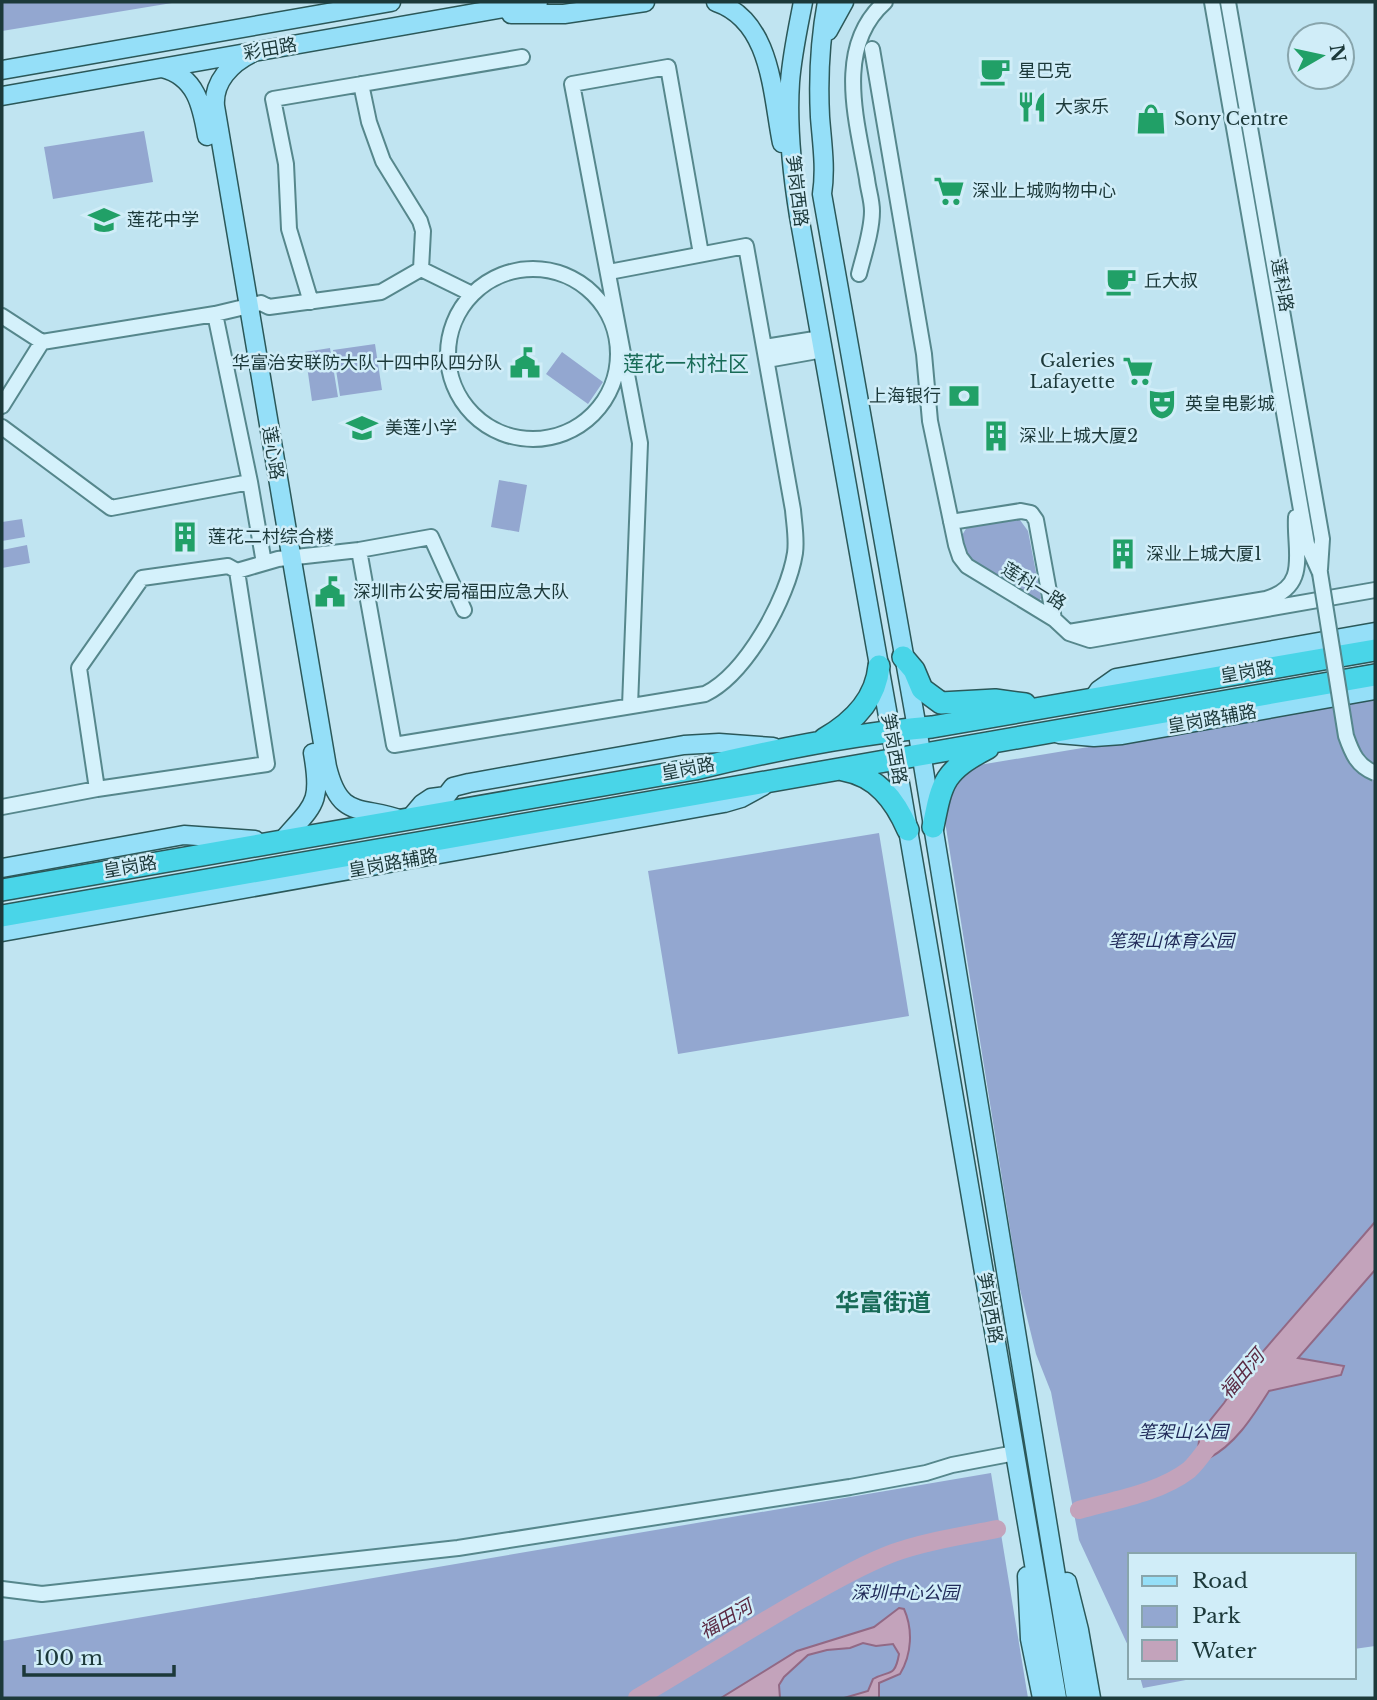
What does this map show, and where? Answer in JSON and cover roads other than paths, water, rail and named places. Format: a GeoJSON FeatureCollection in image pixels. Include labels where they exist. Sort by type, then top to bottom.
{"type":"FeatureCollection","features":[{"type":"Feature","properties":{"kind":"highway","name":"皇岗路"},"geometry":{"type":"LineString","coordinates":[[2,890],[695,769],[780,748],[917,728],[1294,664],[1374,644]]}},
{"type":"Feature","properties":{"kind":"highway"},"geometry":{"type":"LineString","coordinates":[[903,657],[914,670],[922,690],[941,703],[995,700],[1041,707]]}},
{"type":"Feature","properties":{"kind":"highway"},"geometry":{"type":"LineString","coordinates":[[816,743],[843,727],[862,709],[874,690],[879,666]]}},
{"type":"Feature","properties":{"kind":"highway","name":"皇岗路"},"geometry":{"type":"LineString","coordinates":[[2,916],[1375,675]]}},
{"type":"Feature","properties":{"kind":"highway"},"geometry":{"type":"LineString","coordinates":[[933,827],[939,795],[947,777],[974,756],[1004,740]]}},
{"type":"Feature","properties":{"kind":"highway"},"geometry":{"type":"LineString","coordinates":[[837,769],[864,776],[892,797],[908,830]]}},
{"type":"Feature","properties":{"kind":"main road","name":"彩田路"},"geometry":{"type":"LineString","coordinates":[[2,70],[391,2]]}},
{"type":"Feature","properties":{"kind":"main road","name":"彩田路"},"geometry":{"type":"LineString","coordinates":[[2,96],[538,2]]}},
{"type":"Feature","properties":{"kind":"main road"},"geometry":{"type":"LineString","coordinates":[[472,13],[550,15],[645,2]]}},
{"type":"Feature","properties":{"kind":"main road"},"geometry":{"type":"LineString","coordinates":[[716,2],[726,5],[741,16],[757,36],[765,57],[799,216]]}},
{"type":"Feature","properties":{"kind":"main road","name":"笋岗西路"},"geometry":{"type":"LineString","coordinates":[[803,2],[792,59],[789,109],[799,216],[891,730],[1057,1698]]}},
{"type":"Feature","properties":{"kind":"main road","name":"笋岗西路"},"geometry":{"type":"LineString","coordinates":[[827,2],[819,64],[825,170],[822,194],[917,728],[1076,1698]]}},
{"type":"Feature","properties":{"kind":"main road"},"geometry":{"type":"LineString","coordinates":[[819,64],[827,33],[844,2]]}},
{"type":"Feature","properties":{"kind":"main road","name":"莲心路"},"geometry":{"type":"LineString","coordinates":[[252,52],[224,75],[214,101],[277,559],[317,782],[317,794],[310,808],[278,841]]}},
{"type":"Feature","properties":{"kind":"main road","name":"莲心路"},"geometry":{"type":"LineString","coordinates":[[162,68],[173,71],[187,81],[200,102],[243,306]]}},
{"type":"Feature","properties":{"kind":"main road","name":"莲心路"},"geometry":{"type":"LineString","coordinates":[[277,559],[332,785],[343,802],[353,808],[407,819]]}},
{"type":"Feature","properties":{"kind":"main road"},"geometry":{"type":"LineString","coordinates":[[1093,699],[1099,690],[1115,678],[1340,638],[1374,644]]}},
{"type":"Feature","properties":{"kind":"main road","name":"皇岗路辅路"},"geometry":{"type":"LineString","coordinates":[[1049,732],[1081,737],[1107,737],[1375,690]]}},
{"type":"Feature","properties":{"kind":"main road","name":"皇岗路辅路"},"geometry":{"type":"LineString","coordinates":[[2,932],[724,803],[781,779]]}},
{"type":"Feature","properties":{"kind":"main road"},"geometry":{"type":"LineString","coordinates":[[2,868],[184,835],[278,841]]}},
{"type":"Feature","properties":{"kind":"main road"},"geometry":{"type":"LineString","coordinates":[[1010,1426],[1031,1423]]}},
{"type":"Feature","properties":{"kind":"main road","name":"笋岗西路"},"geometry":{"type":"LineString","coordinates":[[1042,1492],[1072,1603],[1091,1698]]}},
{"type":"Feature","properties":{"kind":"main road","name":"笋岗西路"},"geometry":{"type":"LineString","coordinates":[[1022,1495],[1030,1639],[1042,1698]]}},
{"type":"Feature","properties":{"kind":"street"},"geometry":{"type":"LineString","coordinates":[[859,274],[872,210],[852,68],[861,32],[885,2]]}},
{"type":"Feature","properties":{"kind":"street","name":"莲科路"},"geometry":{"type":"LineString","coordinates":[[1212,2],[1297,491],[1307,544],[1320,573],[1346,736],[1351,752],[1359,763],[1375,774]]}},
{"type":"Feature","properties":{"kind":"street","name":"莲科路"},"geometry":{"type":"LineString","coordinates":[[1228,2],[1322,539],[1319,601],[1321,641]]}},
{"type":"Feature","properties":{"kind":"street","name":"莲科一路"},"geometry":{"type":"LineString","coordinates":[[872,49],[922,344],[930,421],[956,545],[967,566],[1054,619],[1069,633],[1083,639],[1096,640],[1375,590]]}},
{"type":"Feature","properties":{"kind":"street"},"geometry":{"type":"LineString","coordinates":[[311,302],[289,229],[286,164],[273,99],[522,57]]}},
{"type":"Feature","properties":{"kind":"street"},"geometry":{"type":"LineString","coordinates":[[631,706],[640,443],[572,84],[668,67],[701,254]]}},
{"type":"Feature","properties":{"kind":"street"},"geometry":{"type":"LineString","coordinates":[[361,84],[369,122],[383,161],[424,231],[421,269]]}},
{"type":"Feature","properties":{"kind":"street"},"geometry":{"type":"LineString","coordinates":[[359,550],[394,745],[705,694],[733,675],[758,638],[783,592],[796,550],[795,529],[746,246],[609,272]]}},
{"type":"Feature","properties":{"kind":"street"},"geometry":{"type":"LineString","coordinates":[[421,269],[472,294]]}},
{"type":"Feature","properties":{"kind":"street"},"geometry":{"type":"LineString","coordinates":[[2,316],[42,342],[215,314],[261,303],[269,307],[381,292],[421,269]]}},
{"type":"Feature","properties":{"kind":"street"},"geometry":{"type":"LineString","coordinates":[[521,269],[549,270],[575,280],[597,298],[612,321],[618,349],[617,363],[615,376],[604,402],[585,423],[560,436],[533,440],[505,436],[481,422],[461,401],[450,374],[448,346],[456,318],[472,294],[495,277],[521,269]]}},
{"type":"Feature","properties":{"kind":"street"},"geometry":{"type":"LineString","coordinates":[[215,314],[250,482],[277,559]]}},
{"type":"Feature","properties":{"kind":"street"},"geometry":{"type":"LineString","coordinates":[[2,406],[42,342]]}},
{"type":"Feature","properties":{"kind":"street"},"geometry":{"type":"LineString","coordinates":[[766,354],[822,344]]}},
{"type":"Feature","properties":{"kind":"street"},"geometry":{"type":"LineString","coordinates":[[2,427],[111,508],[250,482]]}},
{"type":"Feature","properties":{"kind":"street"},"geometry":{"type":"LineString","coordinates":[[1069,633],[1272,597],[1287,588],[1297,572],[1297,491]]}},
{"type":"Feature","properties":{"kind":"street"},"geometry":{"type":"LineString","coordinates":[[951,522],[1021,511],[1031,513],[1036,520],[1054,619]]}},
{"type":"Feature","properties":{"kind":"street"},"geometry":{"type":"LineString","coordinates":[[97,789],[79,668],[142,579],[228,566],[237,571],[277,559],[359,550],[431,537],[464,610]]}},
{"type":"Feature","properties":{"kind":"street"},"geometry":{"type":"LineString","coordinates":[[2,807],[97,789],[267,764],[237,571]]}},
{"type":"Feature","properties":{"kind":"street","name":"莲科路"},"geometry":{"type":"LineString","coordinates":[[1319,601],[1340,638]]}},
{"type":"Feature","properties":{"kind":"street"},"geometry":{"type":"LineString","coordinates":[[1294,664],[1312,653],[1321,641]]}},
{"type":"Feature","properties":{"kind":"street"},"geometry":{"type":"LineString","coordinates":[[2,1588],[42,1594],[54,1593],[458,1548],[850,1487],[926,1474],[952,1465],[1015,1453]]}},
{"type":"Feature","properties":{"kind":"water"},"geometry":{"type":"Polygon","coordinates":[[[1375,1222],[1375,1270],[1298,1358],[1344,1366],[1341,1375],[1269,1391],[1236,1437],[1209,1458],[1198,1449],[1200,1433],[1246,1371],[1375,1222]]]}},
{"type":"Feature","properties":{"kind":"water"},"geometry":{"type":"Polygon","coordinates":[[[899,1608],[904,1609],[909,1625],[909,1650],[900,1674],[879,1683],[879,1698],[844,1698],[868,1691],[873,1679],[896,1667],[899,1654],[893,1644],[876,1646],[863,1643],[850,1648],[808,1655],[784,1677],[779,1685],[780,1698],[721,1698],[797,1651],[874,1627],[899,1608]]]}},
{"type":"Feature","properties":{"kind":"waterway","name":"福田河"},"geometry":{"type":"LineString","coordinates":[[1079,1510],[1136,1495],[1177,1478],[1193,1466],[1217,1435]]}},
{"type":"Feature","properties":{"kind":"waterway","name":"福田河"},"geometry":{"type":"LineString","coordinates":[[637,1698],[781,1611],[869,1563],[918,1545],[997,1529]]}},
{"type":"Feature","properties":{"kind":"place","name":"星巴克"},"geometry":{"type":"Point","coordinates":[995,71]}},
{"type":"Feature","properties":{"kind":"place","name":"大家乐"},"geometry":{"type":"Point","coordinates":[1032,107]}},
{"type":"Feature","properties":{"kind":"place","name":"Sony Centre"},"geometry":{"type":"Point","coordinates":[1151,119]}},
{"type":"Feature","properties":{"kind":"place","name":"深业上城购物中心"},"geometry":{"type":"Point","coordinates":[949,191]}},
{"type":"Feature","properties":{"kind":"place","name":"莲花中学"},"geometry":{"type":"Point","coordinates":[104,220]}},
{"type":"Feature","properties":{"kind":"place","name":"丘大叔"},"geometry":{"type":"Point","coordinates":[1121,281]}},
{"type":"Feature","properties":{"kind":"place","name":"华富治安联防大队十四中队四分队"},"geometry":{"type":"Point","coordinates":[525,363]}},
{"type":"Feature","properties":{"kind":"place","name":"Galeries Lafayette"},"geometry":{"type":"Point","coordinates":[1138,371]}},
{"type":"Feature","properties":{"kind":"place","name":"上海银行"},"geometry":{"type":"Point","coordinates":[964,396]}},
{"type":"Feature","properties":{"kind":"place","name":"英皇电影城"},"geometry":{"type":"Point","coordinates":[1162,404]}},
{"type":"Feature","properties":{"kind":"place","name":"美莲小学"},"geometry":{"type":"Point","coordinates":[362,428]}},
{"type":"Feature","properties":{"kind":"place","name":"深业上城大厦2"},"geometry":{"type":"Point","coordinates":[996,436]}},
{"type":"Feature","properties":{"kind":"place","name":"莲花二村综合楼"},"geometry":{"type":"Point","coordinates":[185,537]}},
{"type":"Feature","properties":{"kind":"place","name":"深业上城大厦1"},"geometry":{"type":"Point","coordinates":[1123,554]}},
{"type":"Feature","properties":{"kind":"place","name":"深圳市公安局福田应急大队"},"geometry":{"type":"Point","coordinates":[330,592]}},
{"type":"Feature","properties":{"kind":"district","name":"莲花一村社区"},"geometry":{"type":"Point","coordinates":[686,364]}},
{"type":"Feature","properties":{"kind":"district","name":"华富街道"},"geometry":{"type":"Point","coordinates":[883,1302]}},
{"type":"Feature","properties":{"kind":"park label","name":"笔架山体育公园"},"geometry":{"type":"Point","coordinates":[1171,941]}},
{"type":"Feature","properties":{"kind":"park label","name":"笔架山公园"},"geometry":{"type":"Point","coordinates":[1183,1432]}},
{"type":"Feature","properties":{"kind":"park label","name":"深圳中心公园"},"geometry":{"type":"Point","coordinates":[905,1593]}}]}
